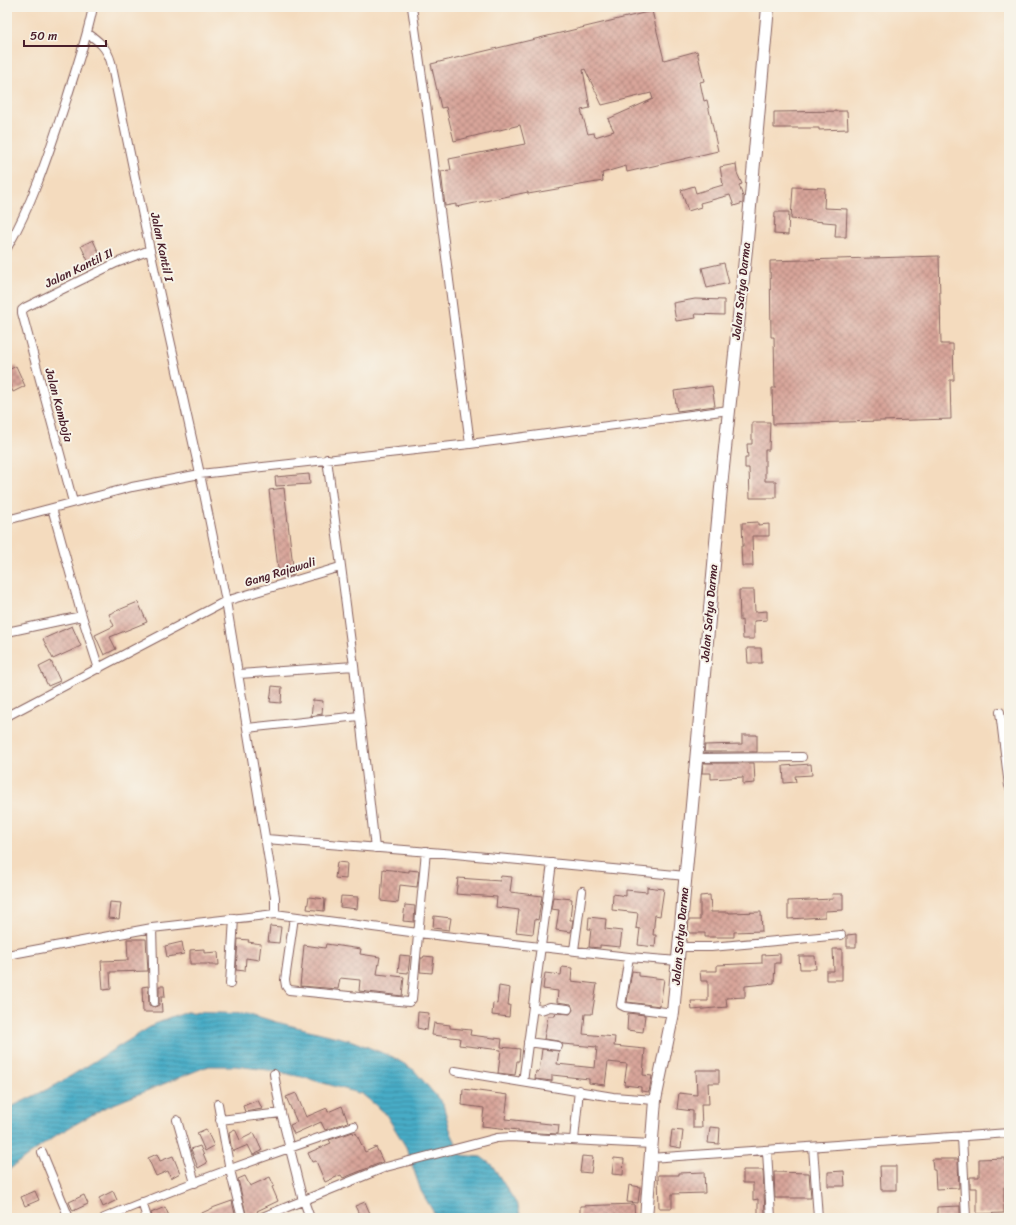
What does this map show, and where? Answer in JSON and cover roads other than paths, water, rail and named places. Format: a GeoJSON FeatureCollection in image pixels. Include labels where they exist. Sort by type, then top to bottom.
{"type":"FeatureCollection","features":[{"type":"Feature","properties":{"kind":"main road","name":"Jalan Satya Darma"},"geometry":{"type":"LineString","coordinates":[[646,1218],[655,1100],[673,1013],[729,410],[748,232],[768,7]]}},
{"type":"Feature","properties":{"kind":"street"},"geometry":{"type":"LineString","coordinates":[[7,248],[36,188],[57,129],[87,33],[93,7]]}},
{"type":"Feature","properties":{"kind":"street"},"geometry":{"type":"LineString","coordinates":[[412,7],[470,444]]}},
{"type":"Feature","properties":{"kind":"street","name":"Jalan Kantil I"},"geometry":{"type":"LineString","coordinates":[[87,33],[103,46],[111,62],[150,250],[200,474],[226,601],[239,674],[275,897],[275,914]]}},
{"type":"Feature","properties":{"kind":"street","name":"Jalan Kantil II"},"geometry":{"type":"LineString","coordinates":[[22,314],[22,310],[26,307],[116,262],[150,250]]}},
{"type":"Feature","properties":{"kind":"street","name":"Jalan Kamboja"},"geometry":{"type":"LineString","coordinates":[[22,314],[73,502]]}},
{"type":"Feature","properties":{"kind":"street"},"geometry":{"type":"LineString","coordinates":[[7,520],[132,487],[200,474],[470,444],[729,410]]}},
{"type":"Feature","properties":{"kind":"street"},"geometry":{"type":"LineString","coordinates":[[327,459],[354,666],[375,848]]}},
{"type":"Feature","properties":{"kind":"street"},"geometry":{"type":"LineString","coordinates":[[52,508],[82,616],[99,668]]}},
{"type":"Feature","properties":{"kind":"street","name":"Gang Rajawali"},"geometry":{"type":"LineString","coordinates":[[7,716],[226,601],[340,567]]}},
{"type":"Feature","properties":{"kind":"street"},"geometry":{"type":"LineString","coordinates":[[7,632],[82,616]]}},
{"type":"Feature","properties":{"kind":"street"},"geometry":{"type":"LineString","coordinates":[[239,674],[354,666]]}},
{"type":"Feature","properties":{"kind":"street"},"geometry":{"type":"LineString","coordinates":[[1000,712],[1009,786]]}},
{"type":"Feature","properties":{"kind":"street"},"geometry":{"type":"LineString","coordinates":[[247,728],[359,716]]}},
{"type":"Feature","properties":{"kind":"street"},"geometry":{"type":"LineString","coordinates":[[696,758],[802,757]]}},
{"type":"Feature","properties":{"kind":"street"},"geometry":{"type":"LineString","coordinates":[[266,839],[426,851],[686,876]]}},
{"type":"Feature","properties":{"kind":"street"},"geometry":{"type":"LineString","coordinates":[[294,917],[285,980],[286,986],[289,990],[409,1002],[412,999],[426,851]]}},
{"type":"Feature","properties":{"kind":"street"},"geometry":{"type":"LineString","coordinates":[[522,1082],[552,863]]}},
{"type":"Feature","properties":{"kind":"street"},"geometry":{"type":"LineString","coordinates":[[574,950],[582,891]]}},
{"type":"Feature","properties":{"kind":"street"},"geometry":{"type":"LineString","coordinates":[[7,955],[152,928],[275,914],[418,933],[629,957],[678,961]]}},
{"type":"Feature","properties":{"kind":"street"},"geometry":{"type":"LineString","coordinates":[[230,984],[234,918]]}},
{"type":"Feature","properties":{"kind":"street"},"geometry":{"type":"LineString","coordinates":[[152,928],[154,1002]]}},
{"type":"Feature","properties":{"kind":"street"},"geometry":{"type":"LineString","coordinates":[[679,947],[710,947],[841,935]]}},
{"type":"Feature","properties":{"kind":"street"},"geometry":{"type":"LineString","coordinates":[[629,957],[621,1005],[625,1007],[673,1013]]}},
{"type":"Feature","properties":{"kind":"street"},"geometry":{"type":"LineString","coordinates":[[533,1008],[541,1010],[550,1007],[568,1010]]}},
{"type":"Feature","properties":{"kind":"street"},"geometry":{"type":"LineString","coordinates":[[528,1042],[558,1046]]}},
{"type":"Feature","properties":{"kind":"street"},"geometry":{"type":"LineString","coordinates":[[455,1071],[579,1090],[613,1097],[655,1100]]}},
{"type":"Feature","properties":{"kind":"street"},"geometry":{"type":"LineString","coordinates":[[274,1074],[290,1147],[310,1218]]}},
{"type":"Feature","properties":{"kind":"street"},"geometry":{"type":"LineString","coordinates":[[574,1140],[579,1090]]}},
{"type":"Feature","properties":{"kind":"street"},"geometry":{"type":"LineString","coordinates":[[218,1104],[230,1170],[242,1218]]}},
{"type":"Feature","properties":{"kind":"street"},"geometry":{"type":"LineString","coordinates":[[220,1120],[282,1113]]}},
{"type":"Feature","properties":{"kind":"street"},"geometry":{"type":"LineString","coordinates":[[176,1120],[195,1183]]}},
{"type":"Feature","properties":{"kind":"street"},"geometry":{"type":"LineString","coordinates":[[104,1218],[142,1202],[290,1147],[354,1126]]}},
{"type":"Feature","properties":{"kind":"street"},"geometry":{"type":"LineString","coordinates":[[650,1158],[1009,1133]]}},
{"type":"Feature","properties":{"kind":"street"},"geometry":{"type":"LineString","coordinates":[[962,1136],[966,1218]]}},
{"type":"Feature","properties":{"kind":"street"},"geometry":{"type":"LineString","coordinates":[[260,1218],[386,1167],[497,1138],[510,1137],[652,1144]]}},
{"type":"Feature","properties":{"kind":"street"},"geometry":{"type":"LineString","coordinates":[[813,1147],[818,1218]]}},
{"type":"Feature","properties":{"kind":"street"},"geometry":{"type":"LineString","coordinates":[[767,1151],[771,1218]]}},
{"type":"Feature","properties":{"kind":"street"},"geometry":{"type":"LineString","coordinates":[[42,1152],[69,1218]]}},
{"type":"Feature","properties":{"kind":"street"},"geometry":{"type":"LineString","coordinates":[[142,1202],[147,1218]]}},
{"type":"Feature","properties":{"kind":"water"},"geometry":{"type":"Polygon","coordinates":[[[186,1012],[250,1014],[276,1022],[350,1040],[393,1057],[414,1070],[443,1104],[451,1133],[462,1155],[481,1157],[492,1165],[518,1206],[521,1218],[437,1218],[421,1191],[406,1147],[385,1113],[362,1094],[302,1077],[268,1070],[236,1066],[208,1066],[104,1108],[58,1134],[7,1171],[7,1109],[56,1085],[155,1024],[186,1012]]]}}]}
